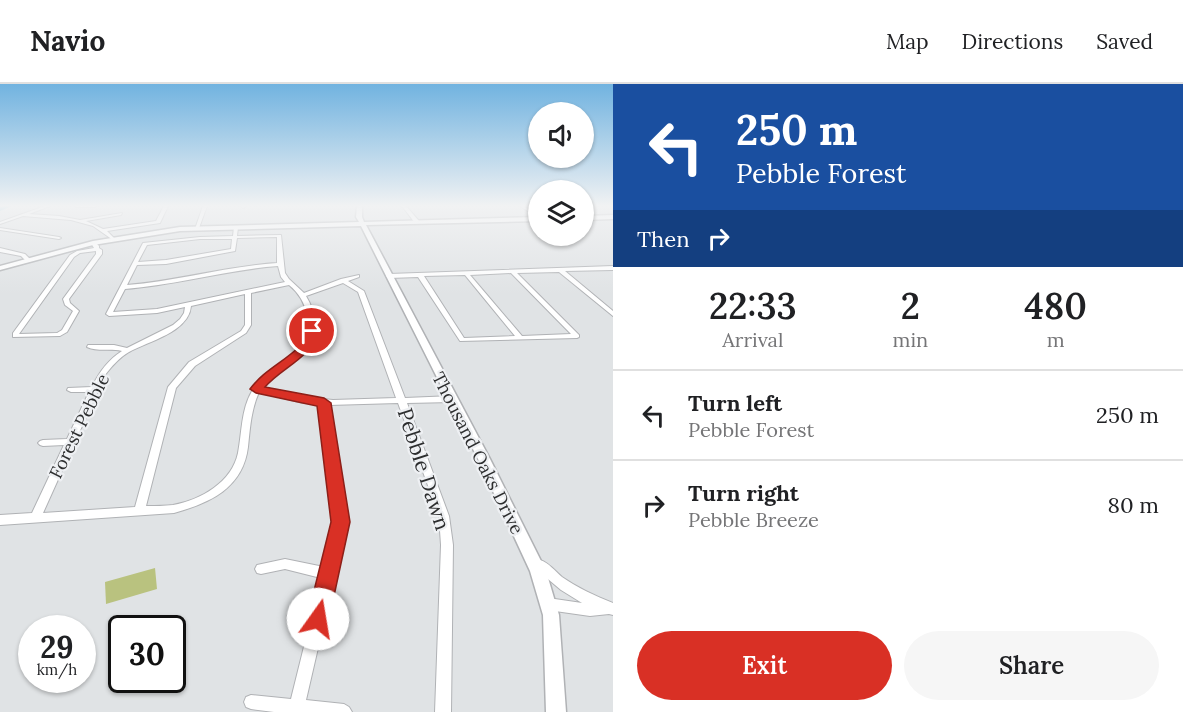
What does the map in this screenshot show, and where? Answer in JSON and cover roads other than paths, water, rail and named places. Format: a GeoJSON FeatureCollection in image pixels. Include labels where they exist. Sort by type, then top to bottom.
{"type":"FeatureCollection","features":[{"type":"Feature","properties":{"kind":"main road"},"geometry":{"type":"LineString","coordinates":[[0,268],[94,246],[113,238],[133,235]]}},
{"type":"Feature","properties":{"kind":"main road","name":"Thousand Oaks Drive"},"geometry":{"type":"LineString","coordinates":[[368,235],[453,399],[538,571],[548,604],[554,650],[556,712]]}},
{"type":"Feature","properties":{"kind":"street"},"geometry":{"type":"LineString","coordinates":[[42,235],[60,238]]}},
{"type":"Feature","properties":{"kind":"street"},"geometry":{"type":"LineString","coordinates":[[110,235],[113,238]]}},
{"type":"Feature","properties":{"kind":"street"},"geometry":{"type":"LineString","coordinates":[[0,520],[174,509],[190,505],[215,492],[232,478],[238,467],[242,456],[247,406],[256,389],[270,373],[310,342],[312,331],[308,305],[303,295],[282,274],[279,236],[145,244],[109,314],[152,312],[290,283]]}},
{"type":"Feature","properties":{"kind":"street"},"geometry":{"type":"LineString","coordinates":[[135,264],[166,262],[233,250],[234,237]]}},
{"type":"Feature","properties":{"kind":"street"},"geometry":{"type":"LineString","coordinates":[[94,246],[99,250],[99,254],[66,299],[67,304],[75,308],[76,313],[65,331],[58,335],[15,336],[39,303],[43,293],[72,255],[94,246]]}},
{"type":"Feature","properties":{"kind":"street"},"geometry":{"type":"LineString","coordinates":[[0,250],[24,255],[28,260]]}},
{"type":"Feature","properties":{"kind":"street"},"geometry":{"type":"LineString","coordinates":[[123,287],[160,285],[258,266],[282,264]]}},
{"type":"Feature","properties":{"kind":"street"},"geometry":{"type":"LineString","coordinates":[[389,276],[612,269]]}},
{"type":"Feature","properties":{"kind":"street"},"geometry":{"type":"LineString","coordinates":[[560,270],[613,314]]}},
{"type":"Feature","properties":{"kind":"street"},"geometry":{"type":"LineString","coordinates":[[512,272],[577,336]]}},
{"type":"Feature","properties":{"kind":"street"},"geometry":{"type":"LineString","coordinates":[[466,273],[520,338]]}},
{"type":"Feature","properties":{"kind":"street"},"geometry":{"type":"LineString","coordinates":[[420,274],[462,340],[577,336]]}},
{"type":"Feature","properties":{"kind":"street"},"geometry":{"type":"LineString","coordinates":[[303,295],[357,276]]}},
{"type":"Feature","properties":{"kind":"street","name":"Pebble Dawn"},"geometry":{"type":"LineString","coordinates":[[343,280],[361,291],[444,516],[446,530],[443,712]]}},
{"type":"Feature","properties":{"kind":"street"},"geometry":{"type":"LineString","coordinates":[[139,512],[172,387],[180,374],[192,364],[244,332],[248,325],[248,292]]}},
{"type":"Feature","properties":{"kind":"street","name":"Forest Pebble"},"geometry":{"type":"LineString","coordinates":[[36,517],[105,369],[128,350],[181,322],[189,312],[188,305]]}},
{"type":"Feature","properties":{"kind":"street"},"geometry":{"type":"LineString","coordinates":[[91,347],[114,347],[128,350]]}},
{"type":"Feature","properties":{"kind":"street"},"geometry":{"type":"LineString","coordinates":[[70,390],[94,389]]}},
{"type":"Feature","properties":{"kind":"street"},"geometry":{"type":"LineString","coordinates":[[256,389],[324,403],[453,399]]}},
{"type":"Feature","properties":{"kind":"street"},"geometry":{"type":"LineString","coordinates":[[297,707],[340,522],[324,403]]}},
{"type":"Feature","properties":{"kind":"street"},"geometry":{"type":"LineString","coordinates":[[43,443],[70,442]]}},
{"type":"Feature","properties":{"kind":"street"},"geometry":{"type":"LineString","coordinates":[[530,556],[564,586],[611,609]]}},
{"type":"Feature","properties":{"kind":"street"},"geometry":{"type":"LineString","coordinates":[[261,569],[285,564],[329,574]]}},
{"type":"Feature","properties":{"kind":"street"},"geometry":{"type":"LineString","coordinates":[[548,604],[590,610],[611,609]]}},
{"type":"Feature","properties":{"kind":"street"},"geometry":{"type":"LineString","coordinates":[[251,702],[344,712]]}}]}
